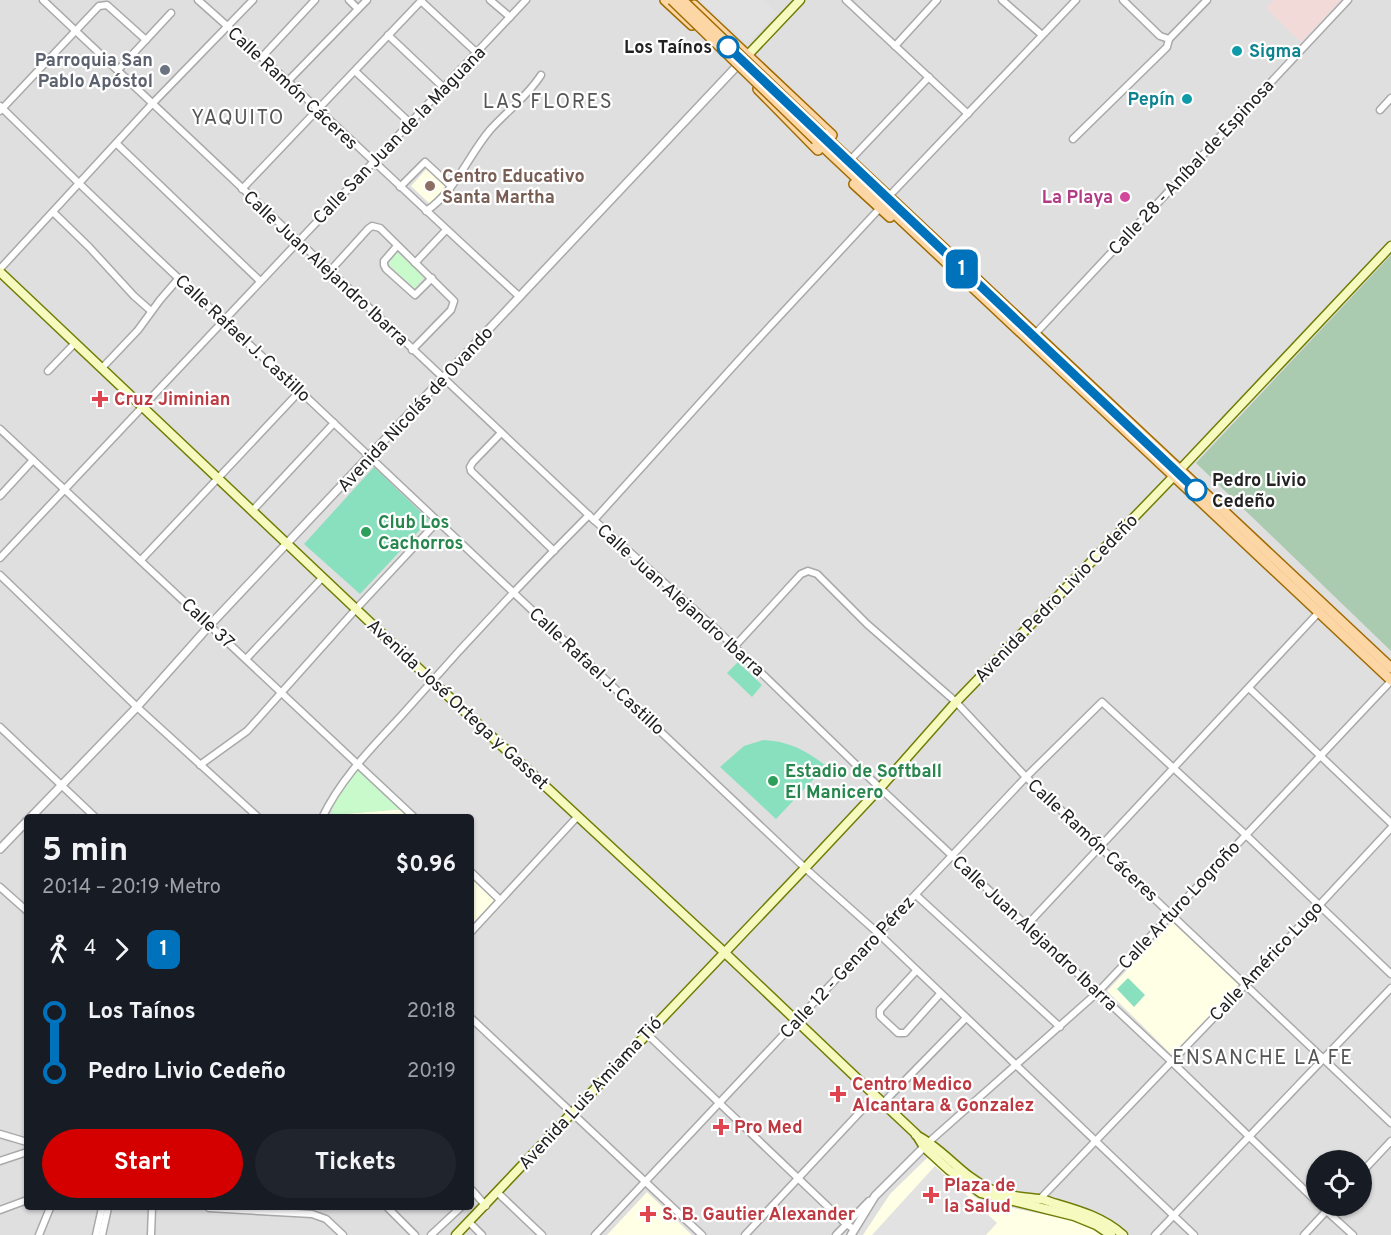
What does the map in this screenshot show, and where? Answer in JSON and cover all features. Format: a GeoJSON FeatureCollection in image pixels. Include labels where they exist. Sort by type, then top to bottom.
{"type":"FeatureCollection","features":[{"type":"Feature","properties":{"kind":"main road"},"geometry":{"type":"LineString","coordinates":[[665,0],[736,67],[818,150],[880,208],[923,243]]}},
{"type":"Feature","properties":{"kind":"main road"},"geometry":{"type":"LineString","coordinates":[[672,0],[819,137],[931,235],[1176,474]]}},
{"type":"Feature","properties":{"kind":"main road"},"geometry":{"type":"LineString","coordinates":[[682,0],[923,243],[1322,610],[1391,681]]}},
{"type":"Feature","properties":{"kind":"main road"},"geometry":{"type":"LineString","coordinates":[[688,0],[905,203],[931,235]]}},
{"type":"Feature","properties":{"kind":"main road","name":"Avenida Nicolás de Ovando"},"geometry":{"type":"LineString","coordinates":[[736,67],[800,0]]}},
{"type":"Feature","properties":{"kind":"main road","name":"Avenida Pedro Livio Cedeño"},"geometry":{"type":"LineString","coordinates":[[724,952],[880,788],[956,702],[1176,474],[1391,246]]}},
{"type":"Feature","properties":{"kind":"main road","name":"Avenida José Ortega y Gasset"},"geometry":{"type":"LineString","coordinates":[[0,271],[432,681],[927,1144],[970,1178],[989,1189],[1007,1195],[1041,1199],[1090,1215],[1123,1235]]}},
{"type":"Feature","properties":{"kind":"main road"},"geometry":{"type":"LineString","coordinates":[[1322,610],[1391,668]]}},
{"type":"Feature","properties":{"kind":"main road","name":"Avenida Luis Amiama Tió"},"geometry":{"type":"LineString","coordinates":[[456,1235],[486,1206],[724,952]]}},
{"type":"Feature","properties":{"kind":"main road","name":"Avenida José Ortega y Gasset"},"geometry":{"type":"LineString","coordinates":[[927,1144],[963,1182],[981,1193],[1074,1216],[1096,1225],[1111,1235]]}},
{"type":"Feature","properties":{"kind":"street","name":"Calle Juan Alejandro lbarra"},"geometry":{"type":"LineString","coordinates":[[43,0],[591,518],[735,646],[880,788],[1172,1062],[1306,1192]]}},
{"type":"Feature","properties":{"kind":"street","name":"Calle Ramón Cáceres"},"geometry":{"type":"LineString","coordinates":[[198,0],[520,297]]}},
{"type":"Feature","properties":{"kind":"street"},"geometry":{"type":"LineString","coordinates":[[0,271],[152,104],[253,0]]}},
{"type":"Feature","properties":{"kind":"street"},"geometry":{"type":"LineString","coordinates":[[262,57],[315,0]]}},
{"type":"Feature","properties":{"kind":"street"},"geometry":{"type":"LineString","coordinates":[[349,0],[358,9]]}},
{"type":"Feature","properties":{"kind":"street"},"geometry":{"type":"LineString","coordinates":[[288,81],[367,0]]}},
{"type":"Feature","properties":{"kind":"street"},"geometry":{"type":"LineString","coordinates":[[490,0],[510,17]]}},
{"type":"Feature","properties":{"kind":"street","name":"Calle San Juan de la Maguana"},"geometry":{"type":"LineString","coordinates":[[0,558],[526,0]]}},
{"type":"Feature","properties":{"kind":"street"},"geometry":{"type":"LineString","coordinates":[[846,0],[968,114]]}},
{"type":"Feature","properties":{"kind":"street"},"geometry":{"type":"LineString","coordinates":[[895,46],[938,0]]}},
{"type":"Feature","properties":{"kind":"street"},"geometry":{"type":"LineString","coordinates":[[1002,0],[1042,35]]}},
{"type":"Feature","properties":{"kind":"street"},"geometry":{"type":"LineString","coordinates":[[893,192],[1076,0]]}},
{"type":"Feature","properties":{"kind":"street"},"geometry":{"type":"LineString","coordinates":[[1123,0],[1160,36],[1168,39]]}},
{"type":"Feature","properties":{"kind":"street"},"geometry":{"type":"LineString","coordinates":[[1073,139],[1167,47],[1168,39],[1207,0]]}},
{"type":"Feature","properties":{"kind":"street","name":"Calle 28 - Aníbal de Espinosa"},"geometry":{"type":"LineString","coordinates":[[1035,334],[1348,0]]}},
{"type":"Feature","properties":{"kind":"street"},"geometry":{"type":"LineString","coordinates":[[242,189],[421,1],[477,53]]}},
{"type":"Feature","properties":{"kind":"street"},"geometry":{"type":"LineString","coordinates":[[1,109],[99,6],[107,5],[146,40]]}},
{"type":"Feature","properties":{"kind":"street"},"geometry":{"type":"LineString","coordinates":[[118,70],[171,13]]}},
{"type":"Feature","properties":{"kind":"street"},"geometry":{"type":"LineString","coordinates":[[388,36],[444,88]]}},
{"type":"Feature","properties":{"kind":"street","name":"Avenida Nicolás de Ovando"},"geometry":{"type":"LineString","coordinates":[[33,814],[137,707],[210,625],[736,67]]}},
{"type":"Feature","properties":{"kind":"street"},"geometry":{"type":"LineString","coordinates":[[355,71],[410,123]]}},
{"type":"Feature","properties":{"kind":"street"},"geometry":{"type":"LineString","coordinates":[[426,211],[451,186],[489,132],[527,94],[541,75]]}},
{"type":"Feature","properties":{"kind":"street"},"geometry":{"type":"LineString","coordinates":[[854,156],[928,77]]}},
{"type":"Feature","properties":{"kind":"street"},"geometry":{"type":"LineString","coordinates":[[1380,110],[1391,98]]}},
{"type":"Feature","properties":{"kind":"street","name":"Calle Rafael J. Castillo"},"geometry":{"type":"LineString","coordinates":[[1,109],[805,868],[879,934],[1194,1235]]}},
{"type":"Feature","properties":{"kind":"street"},"geometry":{"type":"LineString","coordinates":[[117,144],[260,281]]}},
{"type":"Feature","properties":{"kind":"street"},"geometry":{"type":"LineString","coordinates":[[400,187],[425,162],[451,186]]}},
{"type":"Feature","properties":{"kind":"street"},"geometry":{"type":"LineString","coordinates":[[324,814],[338,789],[357,763],[432,681],[554,551],[591,518],[880,208]]}},
{"type":"Feature","properties":{"kind":"street"},"geometry":{"type":"LineString","coordinates":[[53,212],[121,283],[152,311]]}},
{"type":"Feature","properties":{"kind":"street"},"geometry":{"type":"LineString","coordinates":[[330,272],[372,226],[380,228],[454,301],[453,306],[412,350]]}},
{"type":"Feature","properties":{"kind":"street"},"geometry":{"type":"LineString","coordinates":[[415,262],[446,230]]}},
{"type":"Feature","properties":{"kind":"street"},"geometry":{"type":"LineString","coordinates":[[397,246],[384,261],[386,269],[416,295],[432,278]]}},
{"type":"Feature","properties":{"kind":"street"},"geometry":{"type":"LineString","coordinates":[[102,368],[138,330],[179,278]]}},
{"type":"Feature","properties":{"kind":"street"},"geometry":{"type":"LineString","coordinates":[[48,371],[75,343]]}},
{"type":"Feature","properties":{"kind":"street"},"geometry":{"type":"LineString","coordinates":[[141,560],[300,391]]}},
{"type":"Feature","properties":{"kind":"street"},"geometry":{"type":"LineString","coordinates":[[253,510],[334,423]]}},
{"type":"Feature","properties":{"kind":"street","name":"Calle 37"},"geometry":{"type":"LineString","coordinates":[[0,429],[411,814]]}},
{"type":"Feature","properties":{"kind":"street"},"geometry":{"type":"LineString","coordinates":[[501,433],[473,462],[471,471],[554,551]]}},
{"type":"Feature","properties":{"kind":"street"},"geometry":{"type":"LineString","coordinates":[[0,440],[6,434]]}},
{"type":"Feature","properties":{"kind":"street"},"geometry":{"type":"LineString","coordinates":[[0,496],[33,460]]}},
{"type":"Feature","properties":{"kind":"street"},"geometry":{"type":"LineString","coordinates":[[200,765],[248,731],[438,521]]}},
{"type":"Feature","properties":{"kind":"street","name":"Calle Ramón Cáceres"},"geometry":{"type":"LineString","coordinates":[[735,646],[801,574],[808,571],[817,574],[867,624],[956,702],[1026,777],[1391,1123]]}},
{"type":"Feature","properties":{"kind":"street"},"geometry":{"type":"LineString","coordinates":[[0,575],[137,707],[255,814]]}},
{"type":"Feature","properties":{"kind":"street"},"geometry":{"type":"LineString","coordinates":[[246,659],[323,577]]}},
{"type":"Feature","properties":{"kind":"street"},"geometry":{"type":"LineString","coordinates":[[1027,925],[1322,610]]}},
{"type":"Feature","properties":{"kind":"street","name":"Calle Arturo Logroño"},"geometry":{"type":"LineString","coordinates":[[927,1144],[1098,992],[1391,681]]}},
{"type":"Feature","properties":{"kind":"street"},"geometry":{"type":"LineString","coordinates":[[1249,687],[1391,823]]}},
{"type":"Feature","properties":{"kind":"street","name":"Calle 12 - Genaro Pérez"},"geometry":{"type":"LineString","coordinates":[[595,1235],[1026,777],[1102,702],[1174,768]]}},
{"type":"Feature","properties":{"kind":"street"},"geometry":{"type":"LineString","coordinates":[[0,727],[92,814]]}},
{"type":"Feature","properties":{"kind":"street"},"geometry":{"type":"LineString","coordinates":[[1174,768],[1391,974]]}},
{"type":"Feature","properties":{"kind":"street"},"geometry":{"type":"LineString","coordinates":[[474,929],[578,816]]}},
{"type":"Feature","properties":{"kind":"street","name":"Avenida Nicolás de Ovando"},"geometry":{"type":"LineString","coordinates":[[0,849],[24,823]]}},
{"type":"Feature","properties":{"kind":"street","name":"Calle Américo Lugo"},"geometry":{"type":"LineString","coordinates":[[1041,1199],[1391,828]]}},
{"type":"Feature","properties":{"kind":"street"},"geometry":{"type":"LineString","coordinates":[[474,875],[500,900]]}},
{"type":"Feature","properties":{"kind":"street"},"geometry":{"type":"LineString","coordinates":[[0,886],[24,908]]}},
{"type":"Feature","properties":{"kind":"street"},"geometry":{"type":"LineString","coordinates":[[916,895],[1060,1027]]}},
{"type":"Feature","properties":{"kind":"street"},"geometry":{"type":"LineString","coordinates":[[916,971],[880,1010],[880,1016],[898,1033],[905,1033],[940,994]]}},
{"type":"Feature","properties":{"kind":"street"},"geometry":{"type":"LineString","coordinates":[[1155,1235],[1391,988]]}},
{"type":"Feature","properties":{"kind":"street"},"geometry":{"type":"LineString","coordinates":[[883,1103],[966,1018]]}},
{"type":"Feature","properties":{"kind":"street"},"geometry":{"type":"LineString","coordinates":[[474,1021],[702,1235]]}},
{"type":"Feature","properties":{"kind":"street"},"geometry":{"type":"LineString","coordinates":[[646,1033],[853,1232],[875,1196]]}},
{"type":"Feature","properties":{"kind":"street"},"geometry":{"type":"LineString","coordinates":[[744,1235],[875,1096]]}},
{"type":"Feature","properties":{"kind":"street"},"geometry":{"type":"LineString","coordinates":[[0,1134],[24,1141]]}},
{"type":"Feature","properties":{"kind":"street"},"geometry":{"type":"LineString","coordinates":[[1372,1161],[1391,1140]]}},
{"type":"Feature","properties":{"kind":"street"},"geometry":{"type":"LineString","coordinates":[[836,1235],[927,1144]]}},
{"type":"Feature","properties":{"kind":"street"},"geometry":{"type":"LineString","coordinates":[[0,1161],[24,1153]]}},
{"type":"Feature","properties":{"kind":"street"},"geometry":{"type":"LineString","coordinates":[[498,1192],[542,1235]]}},
{"type":"Feature","properties":{"kind":"street"},"geometry":{"type":"LineString","coordinates":[[474,1195],[486,1206]]}},
{"type":"Feature","properties":{"kind":"street"},"geometry":{"type":"LineString","coordinates":[[1023,1203],[1041,1199]]}},
{"type":"Feature","properties":{"kind":"street"},"geometry":{"type":"LineString","coordinates":[[0,1210],[24,1201]]}},
{"type":"Feature","properties":{"kind":"street"},"geometry":{"type":"LineString","coordinates":[[39,1235],[49,1210]]}},
{"type":"Feature","properties":{"kind":"street"},"geometry":{"type":"LineString","coordinates":[[96,1235],[102,1210]]}},
{"type":"Feature","properties":{"kind":"street"},"geometry":{"type":"LineString","coordinates":[[102,1235],[108,1210]]}},
{"type":"Feature","properties":{"kind":"street"},"geometry":{"type":"LineString","coordinates":[[151,1235],[153,1210]]}},
{"type":"Feature","properties":{"kind":"street"},"geometry":{"type":"LineString","coordinates":[[243,1210],[312,1214],[326,1219],[343,1235]]}},
{"type":"Feature","properties":{"kind":"street"},"geometry":{"type":"LineString","coordinates":[[392,1210],[415,1235]]}},
{"type":"Feature","properties":{"kind":"street"},"geometry":{"type":"LineString","coordinates":[[431,1235],[458,1210]]}},
{"type":"Feature","properties":{"kind":"street"},"geometry":{"type":"LineString","coordinates":[[1304,1235],[1319,1216]]}},
{"type":"Feature","properties":{"kind":"street"},"geometry":{"type":"LineString","coordinates":[[1334,1216],[1353,1235]]}},
{"type":"Feature","properties":{"kind":"street"},"geometry":{"type":"LineString","coordinates":[[469,1222],[482,1235]]}},
{"type":"Feature","properties":{"kind":"shaded area"},"geometry":{"type":"Polygon","coordinates":[[[0,0],[1391,0],[1391,1235],[0,1235],[0,0]]]}},
{"type":"Feature","properties":{"kind":"shaded area"},"geometry":{"type":"Polygon","coordinates":[[[700,0],[763,0],[777,13],[751,40],[745,41],[700,0]]]}},
{"type":"Feature","properties":{"kind":"shaded area"},"geometry":{"type":"Polygon","coordinates":[[[1274,0],[1341,0],[1301,42],[1266,8],[1274,0]]]}},
{"type":"Feature","properties":{"kind":"shaded area","name":"Centro Educativo Santa Martha"},"geometry":{"type":"Polygon","coordinates":[[[428,167],[448,187],[431,205],[411,186],[428,167]]]}},
{"type":"Feature","properties":{"kind":"shaded area"},"geometry":{"type":"Polygon","coordinates":[[[1391,255],[1391,651],[1196,463],[1391,255]]]}},
{"type":"Feature","properties":{"kind":"shaded area"},"geometry":{"type":"Polygon","coordinates":[[[1122,402],[1158,435],[1153,440],[1117,406],[1122,402]]]}},
{"type":"Feature","properties":{"kind":"shaded area"},"geometry":{"type":"Polygon","coordinates":[[[404,809],[409,814],[343,814],[404,809]]]}},
{"type":"Feature","properties":{"kind":"shaded area"},"geometry":{"type":"Polygon","coordinates":[[[474,876],[497,898],[474,922],[474,876]]]}},
{"type":"Feature","properties":{"kind":"shaded area"},"geometry":{"type":"Polygon","coordinates":[[[1172,922],[1240,984],[1172,1055],[1107,991],[1172,922]]]}},
{"type":"Feature","properties":{"kind":"shaded area","name":"Plaza de la Salud"},"geometry":{"type":"Polygon","coordinates":[[[927,1158],[935,1160],[975,1197],[988,1203],[1082,1222],[1103,1235],[863,1235],[890,1194],[927,1158]]]}},
{"type":"Feature","properties":{"kind":"shaded area"},"geometry":{"type":"Polygon","coordinates":[[[935,1166],[997,1223],[986,1235],[872,1235],[935,1166]]]}},
{"type":"Feature","properties":{"kind":"shaded area","name":"S. B. Gautier Alexander"},"geometry":{"type":"Polygon","coordinates":[[[647,1192],[692,1235],[607,1235],[647,1192]]]}},
{"type":"Feature","properties":{"kind":"green space"},"geometry":{"type":"Polygon","coordinates":[[[397,252],[425,276],[415,289],[388,264],[397,252]]]}},
{"type":"Feature","properties":{"kind":"green space","name":"Club Los Cachorros"},"geometry":{"type":"Polygon","coordinates":[[[374,467],[429,520],[360,594],[304,544],[374,467]]]}},
{"type":"Feature","properties":{"kind":"green space"},"geometry":{"type":"Polygon","coordinates":[[[738,662],[762,685],[752,697],[727,673],[738,662]]]}},
{"type":"Feature","properties":{"kind":"green space"},"geometry":{"type":"Polygon","coordinates":[[[763,740],[796,747],[826,766],[776,819],[720,767],[744,746],[763,740]]]}},
{"type":"Feature","properties":{"kind":"green space"},"geometry":{"type":"Polygon","coordinates":[[[360,766],[404,809],[331,814],[336,799],[360,766]]]}},
{"type":"Feature","properties":{"kind":"green space"},"geometry":{"type":"Polygon","coordinates":[[[1128,978],[1145,995],[1134,1007],[1117,989],[1128,978]]]}},
{"type":"Feature","properties":{"kind":"metro line","name":"1"},"geometry":{"type":"LineString","coordinates":[[728,47],[1196,490]]}},
{"type":"Feature","properties":{"kind":"place","name":"Los Taínos"},"geometry":{"type":"Point","coordinates":[728,47]}},
{"type":"Feature","properties":{"kind":"place","name":"Sigma"},"geometry":{"type":"Point","coordinates":[1237,51]}},
{"type":"Feature","properties":{"kind":"place","name":"Parroquia San Pablo Apóstol"},"geometry":{"type":"Point","coordinates":[165,70]}},
{"type":"Feature","properties":{"kind":"place","name":"Pepín"},"geometry":{"type":"Point","coordinates":[1187,99]}},
{"type":"Feature","properties":{"kind":"place","name":"Centro Educativo Santa Martha"},"geometry":{"type":"Point","coordinates":[430,186]}},
{"type":"Feature","properties":{"kind":"place","name":"La Playa"},"geometry":{"type":"Point","coordinates":[1125,197]}},
{"type":"Feature","properties":{"kind":"place","name":"Cruz Jiminian"},"geometry":{"type":"Point","coordinates":[100,399]}},
{"type":"Feature","properties":{"kind":"place","name":"Pedro Livio Cedeño"},"geometry":{"type":"Point","coordinates":[1196,490]}},
{"type":"Feature","properties":{"kind":"place","name":"Club Los Cachorros"},"geometry":{"type":"Point","coordinates":[366,532]}},
{"type":"Feature","properties":{"kind":"place","name":"Estadio de Softball El Manicero"},"geometry":{"type":"Point","coordinates":[773,781]}},
{"type":"Feature","properties":{"kind":"place","name":"Centro Medico Alcantara & Gonzalez"},"geometry":{"type":"Point","coordinates":[838,1094]}},
{"type":"Feature","properties":{"kind":"place","name":"Pro Med"},"geometry":{"type":"Point","coordinates":[721,1127]}},
{"type":"Feature","properties":{"kind":"place","name":"Plaza de la Salud"},"geometry":{"type":"Point","coordinates":[931,1195]}},
{"type":"Feature","properties":{"kind":"place","name":"S. B. Gautier Alexander"},"geometry":{"type":"Point","coordinates":[648,1214]}},
{"type":"Feature","properties":{"kind":"district","name":"LAS FLORES"},"geometry":{"type":"Point","coordinates":[548,101]}},
{"type":"Feature","properties":{"kind":"district","name":"YAQUITO"},"geometry":{"type":"Point","coordinates":[238,117]}},
{"type":"Feature","properties":{"kind":"district","name":"ENSANCHE LA FE"},"geometry":{"type":"Point","coordinates":[1263,1057]}}]}
